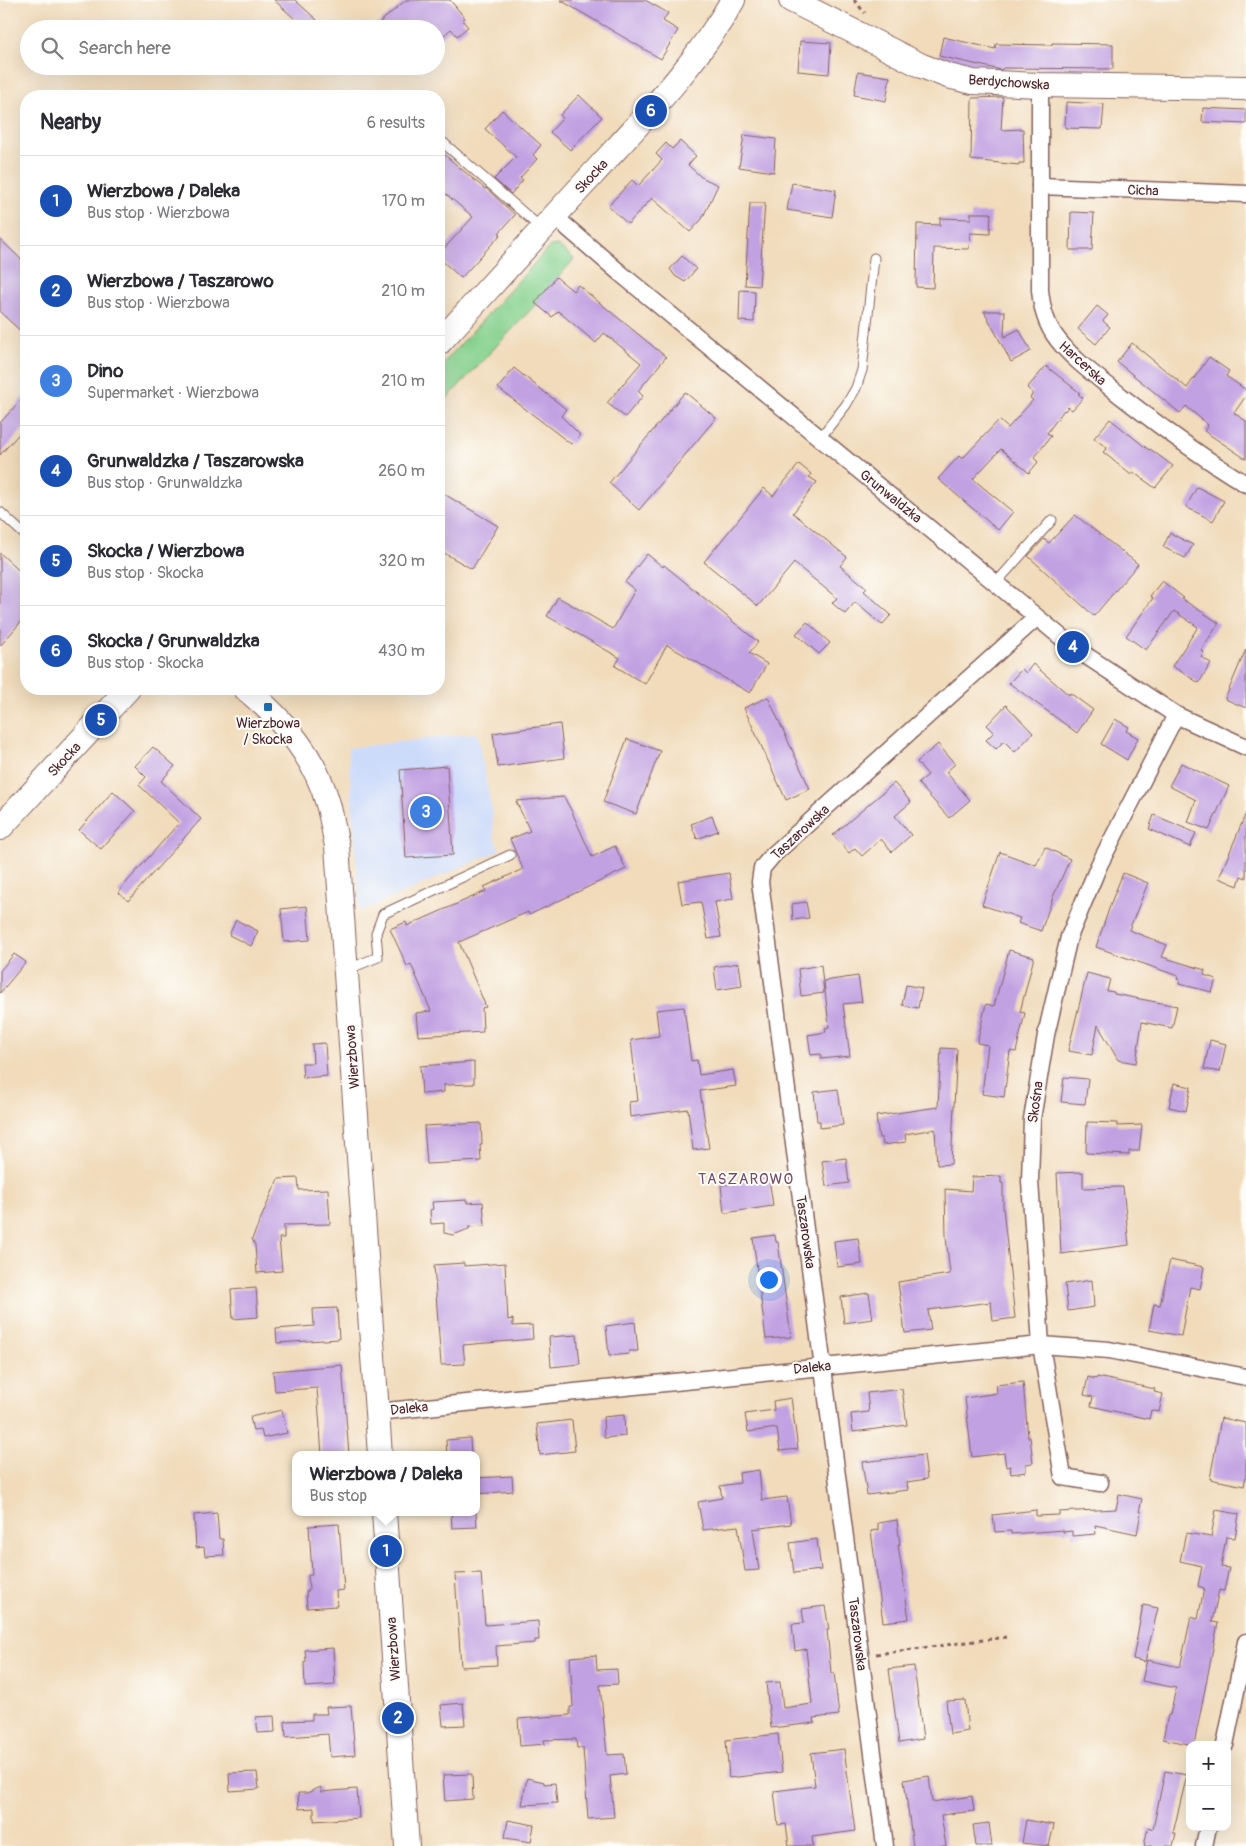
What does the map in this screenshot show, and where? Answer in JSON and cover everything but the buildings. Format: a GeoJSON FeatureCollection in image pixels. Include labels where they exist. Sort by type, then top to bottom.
{"type":"FeatureCollection","features":[{"type":"Feature","properties":{"kind":"street","name":"Skocka"},"geometry":{"type":"LineString","coordinates":[[445,336],[663,96],[711,35],[734,0]]}},
{"type":"Feature","properties":{"kind":"street","name":"Berdychowska"},"geometry":{"type":"LineString","coordinates":[[791,0],[922,66],[948,76],[980,82],[1040,85],[1246,88]]}},
{"type":"Feature","properties":{"kind":"street","name":"Harcerska"},"geometry":{"type":"LineString","coordinates":[[1040,85],[1041,307],[1047,323],[1057,339],[1072,356],[1182,444],[1246,484]]}},
{"type":"Feature","properties":{"kind":"street","name":"Cicha"},"geometry":{"type":"LineString","coordinates":[[1040,186],[1246,194]]}},
{"type":"Feature","properties":{"kind":"street","name":"Grunwaldzka"},"geometry":{"type":"LineString","coordinates":[[548,223],[620,273],[1073,648],[1176,715],[1246,747]]}},
{"type":"Feature","properties":{"kind":"street","name":"Taszarowska"},"geometry":{"type":"LineString","coordinates":[[885,1846],[760,882],[762,868],[773,855],[1036,618]]}},
{"type":"Feature","properties":{"kind":"street","name":"Skocka"},"geometry":{"type":"LineString","coordinates":[[0,828],[122,695]]}},
{"type":"Feature","properties":{"kind":"street","name":"Wierzbowa"},"geometry":{"type":"LineString","coordinates":[[253,695],[268,707],[295,736],[310,760],[328,804],[337,846],[380,1451]]}},
{"type":"Feature","properties":{"kind":"street","name":"Skośna"},"geometry":{"type":"LineString","coordinates":[[1100,1483],[1063,1477],[1042,1345],[1030,1181],[1032,1119],[1046,1035],[1069,937],[1099,865],[1176,715]]}},
{"type":"Feature","properties":{"kind":"street","name":"Daleka"},"geometry":{"type":"LineString","coordinates":[[377,1412],[1042,1345],[1109,1350],[1246,1378]]}},
{"type":"Feature","properties":{"kind":"street","name":"Wierzbowa"},"geometry":{"type":"LineString","coordinates":[[384,1516],[407,1846]]}},
{"type":"Feature","properties":{"kind":"street"},"geometry":{"type":"LineString","coordinates":[[1226,1741],[1246,1642]]}},
{"type":"Feature","properties":{"kind":"street"},"geometry":{"type":"LineString","coordinates":[[1204,1846],[1207,1831]]}},
{"type":"Feature","properties":{"kind":"lane"},"geometry":{"type":"LineString","coordinates":[[445,144],[548,223]]}},
{"type":"Feature","properties":{"kind":"lane"},"geometry":{"type":"LineString","coordinates":[[820,438],[846,405],[856,388],[862,370],[874,258]]}},
{"type":"Feature","properties":{"kind":"lane"},"geometry":{"type":"LineString","coordinates":[[0,512],[20,530]]}},
{"type":"Feature","properties":{"kind":"lane"},"geometry":{"type":"LineString","coordinates":[[996,583],[1052,520]]}},
{"type":"Feature","properties":{"kind":"lane"},"geometry":{"type":"LineString","coordinates":[[346,970],[378,957],[376,933],[383,914],[510,855]]}},
{"type":"Feature","properties":{"kind":"path"},"geometry":{"type":"LineString","coordinates":[[861,1657],[1006,1637]]}},
{"type":"Feature","properties":{"kind":"shaded area"},"geometry":{"type":"Polygon","coordinates":[[[477,733],[492,811],[494,837],[500,850],[360,912],[348,748],[477,733]]]}},
{"type":"Feature","properties":{"kind":"green space"},"geometry":{"type":"Polygon","coordinates":[[[558,245],[574,259],[537,303],[445,401],[445,361],[550,246],[558,245]]]}},
{"type":"Feature","properties":{"kind":"place","name":"Skocka / Grunwaldzka"},"geometry":{"type":"Point","coordinates":[651,111]}},
{"type":"Feature","properties":{"kind":"place","name":"Grunwaldzka / Taszarowska"},"geometry":{"type":"Point","coordinates":[1073,647]}},
{"type":"Feature","properties":{"kind":"place","name":"Wierzbowa / Skocka"},"geometry":{"type":"Point","coordinates":[268,707]}},
{"type":"Feature","properties":{"kind":"place","name":"Skocka / Wierzbowa"},"geometry":{"type":"Point","coordinates":[101,720]}},
{"type":"Feature","properties":{"kind":"place","name":"Dino"},"geometry":{"type":"Point","coordinates":[426,812]}},
{"type":"Feature","properties":{"kind":"place","name":"Wierzbowa / Daleka"},"geometry":{"type":"Point","coordinates":[386,1551]}},
{"type":"Feature","properties":{"kind":"place","name":"Wierzbowa / Taszarowo"},"geometry":{"type":"Point","coordinates":[398,1718]}},
{"type":"Feature","properties":{"kind":"district","name":"TASZAROWO"},"geometry":{"type":"Point","coordinates":[746,1179]}}]}
